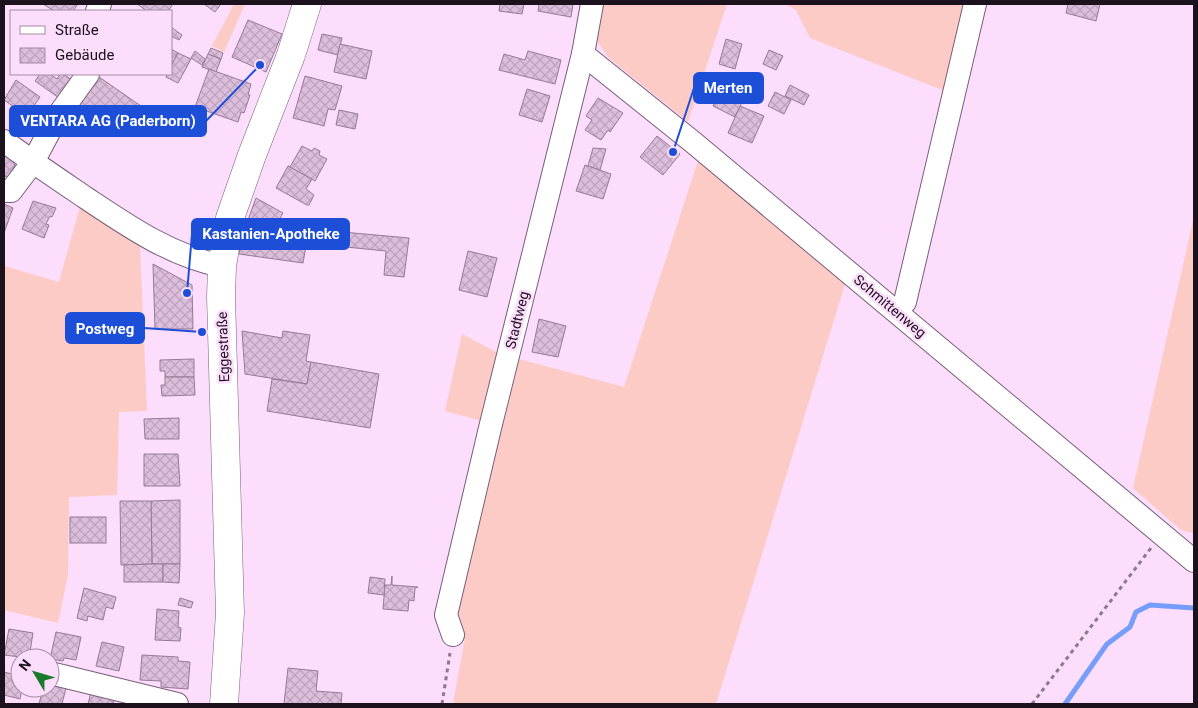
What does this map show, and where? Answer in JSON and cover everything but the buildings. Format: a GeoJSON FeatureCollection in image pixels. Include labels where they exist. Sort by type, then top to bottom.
{"type":"FeatureCollection","features":[{"type":"Feature","properties":{"kind":"main road","name":"Eggestraße"},"geometry":{"type":"LineString","coordinates":[[224,704],[230,613],[222,266],[230,218],[252,154],[291,55],[307,4]]}},
{"type":"Feature","properties":{"kind":"street","name":"Stadtweg"},"geometry":{"type":"LineString","coordinates":[[453,636],[446,615],[492,418],[583,54],[592,4]]}},
{"type":"Feature","properties":{"kind":"street"},"geometry":{"type":"LineString","coordinates":[[896,312],[905,302],[975,4]]}},
{"type":"Feature","properties":{"kind":"street","name":"Schmittenweg"},"geometry":{"type":"LineString","coordinates":[[583,54],[694,143],[1194,561]]}},
{"type":"Feature","properties":{"kind":"street"},"geometry":{"type":"LineString","coordinates":[[4,191],[11,191],[33,162],[57,117],[87,75]]}},
{"type":"Feature","properties":{"kind":"street"},"geometry":{"type":"LineString","coordinates":[[4,141],[127,226],[178,253],[222,266]]}},
{"type":"Feature","properties":{"kind":"street"},"geometry":{"type":"LineString","coordinates":[[60,675],[177,704]]}},
{"type":"Feature","properties":{"kind":"path"},"geometry":{"type":"LineString","coordinates":[[1032,704],[1162,534]]}},
{"type":"Feature","properties":{"kind":"path"},"geometry":{"type":"LineString","coordinates":[[442,704],[453,636]]}},
{"type":"Feature","properties":{"kind":"shaded area"},"geometry":{"type":"Polygon","coordinates":[[[234,4],[245,4],[224,52],[212,46],[234,4]]]}},
{"type":"Feature","properties":{"kind":"shaded area"},"geometry":{"type":"Polygon","coordinates":[[[603,4],[727,4],[688,122],[609,58],[597,41],[603,4]]]}},
{"type":"Feature","properties":{"kind":"shaded area"},"geometry":{"type":"Polygon","coordinates":[[[785,4],[965,4],[945,91],[810,38],[796,10],[785,4]]]}},
{"type":"Feature","properties":{"kind":"shaded area"},"geometry":{"type":"Polygon","coordinates":[[[698,161],[845,284],[716,704],[453,704],[465,638],[456,613],[515,358],[624,387],[698,161]]]}},
{"type":"Feature","properties":{"kind":"shaded area"},"geometry":{"type":"Polygon","coordinates":[[[80,207],[140,246],[147,411],[119,412],[117,495],[69,497],[68,575],[58,623],[4,610],[4,266],[59,282],[80,207]]]}},
{"type":"Feature","properties":{"kind":"shaded area"},"geometry":{"type":"Polygon","coordinates":[[[1194,216],[1193,533],[1181,530],[1133,488],[1194,216]]]}},
{"type":"Feature","properties":{"kind":"shaded area"},"geometry":{"type":"Polygon","coordinates":[[[462,334],[500,354],[482,421],[445,411],[462,334]]]}},
{"type":"Feature","properties":{"kind":"waterway"},"geometry":{"type":"LineString","coordinates":[[1065,704],[1107,644],[1130,627],[1136,612],[1150,605],[1194,608]]}},
{"type":"Feature","properties":{"kind":"place","name":"VENTARA AG (Paderborn)"},"geometry":{"type":"Point","coordinates":[260,65]}},
{"type":"Feature","properties":{"kind":"place","name":"Merten"},"geometry":{"type":"Point","coordinates":[673,152]}},
{"type":"Feature","properties":{"kind":"place","name":"Kastanien-Apotheke"},"geometry":{"type":"Point","coordinates":[187,293]}},
{"type":"Feature","properties":{"kind":"place","name":"Postweg"},"geometry":{"type":"Point","coordinates":[202,332]}}]}
